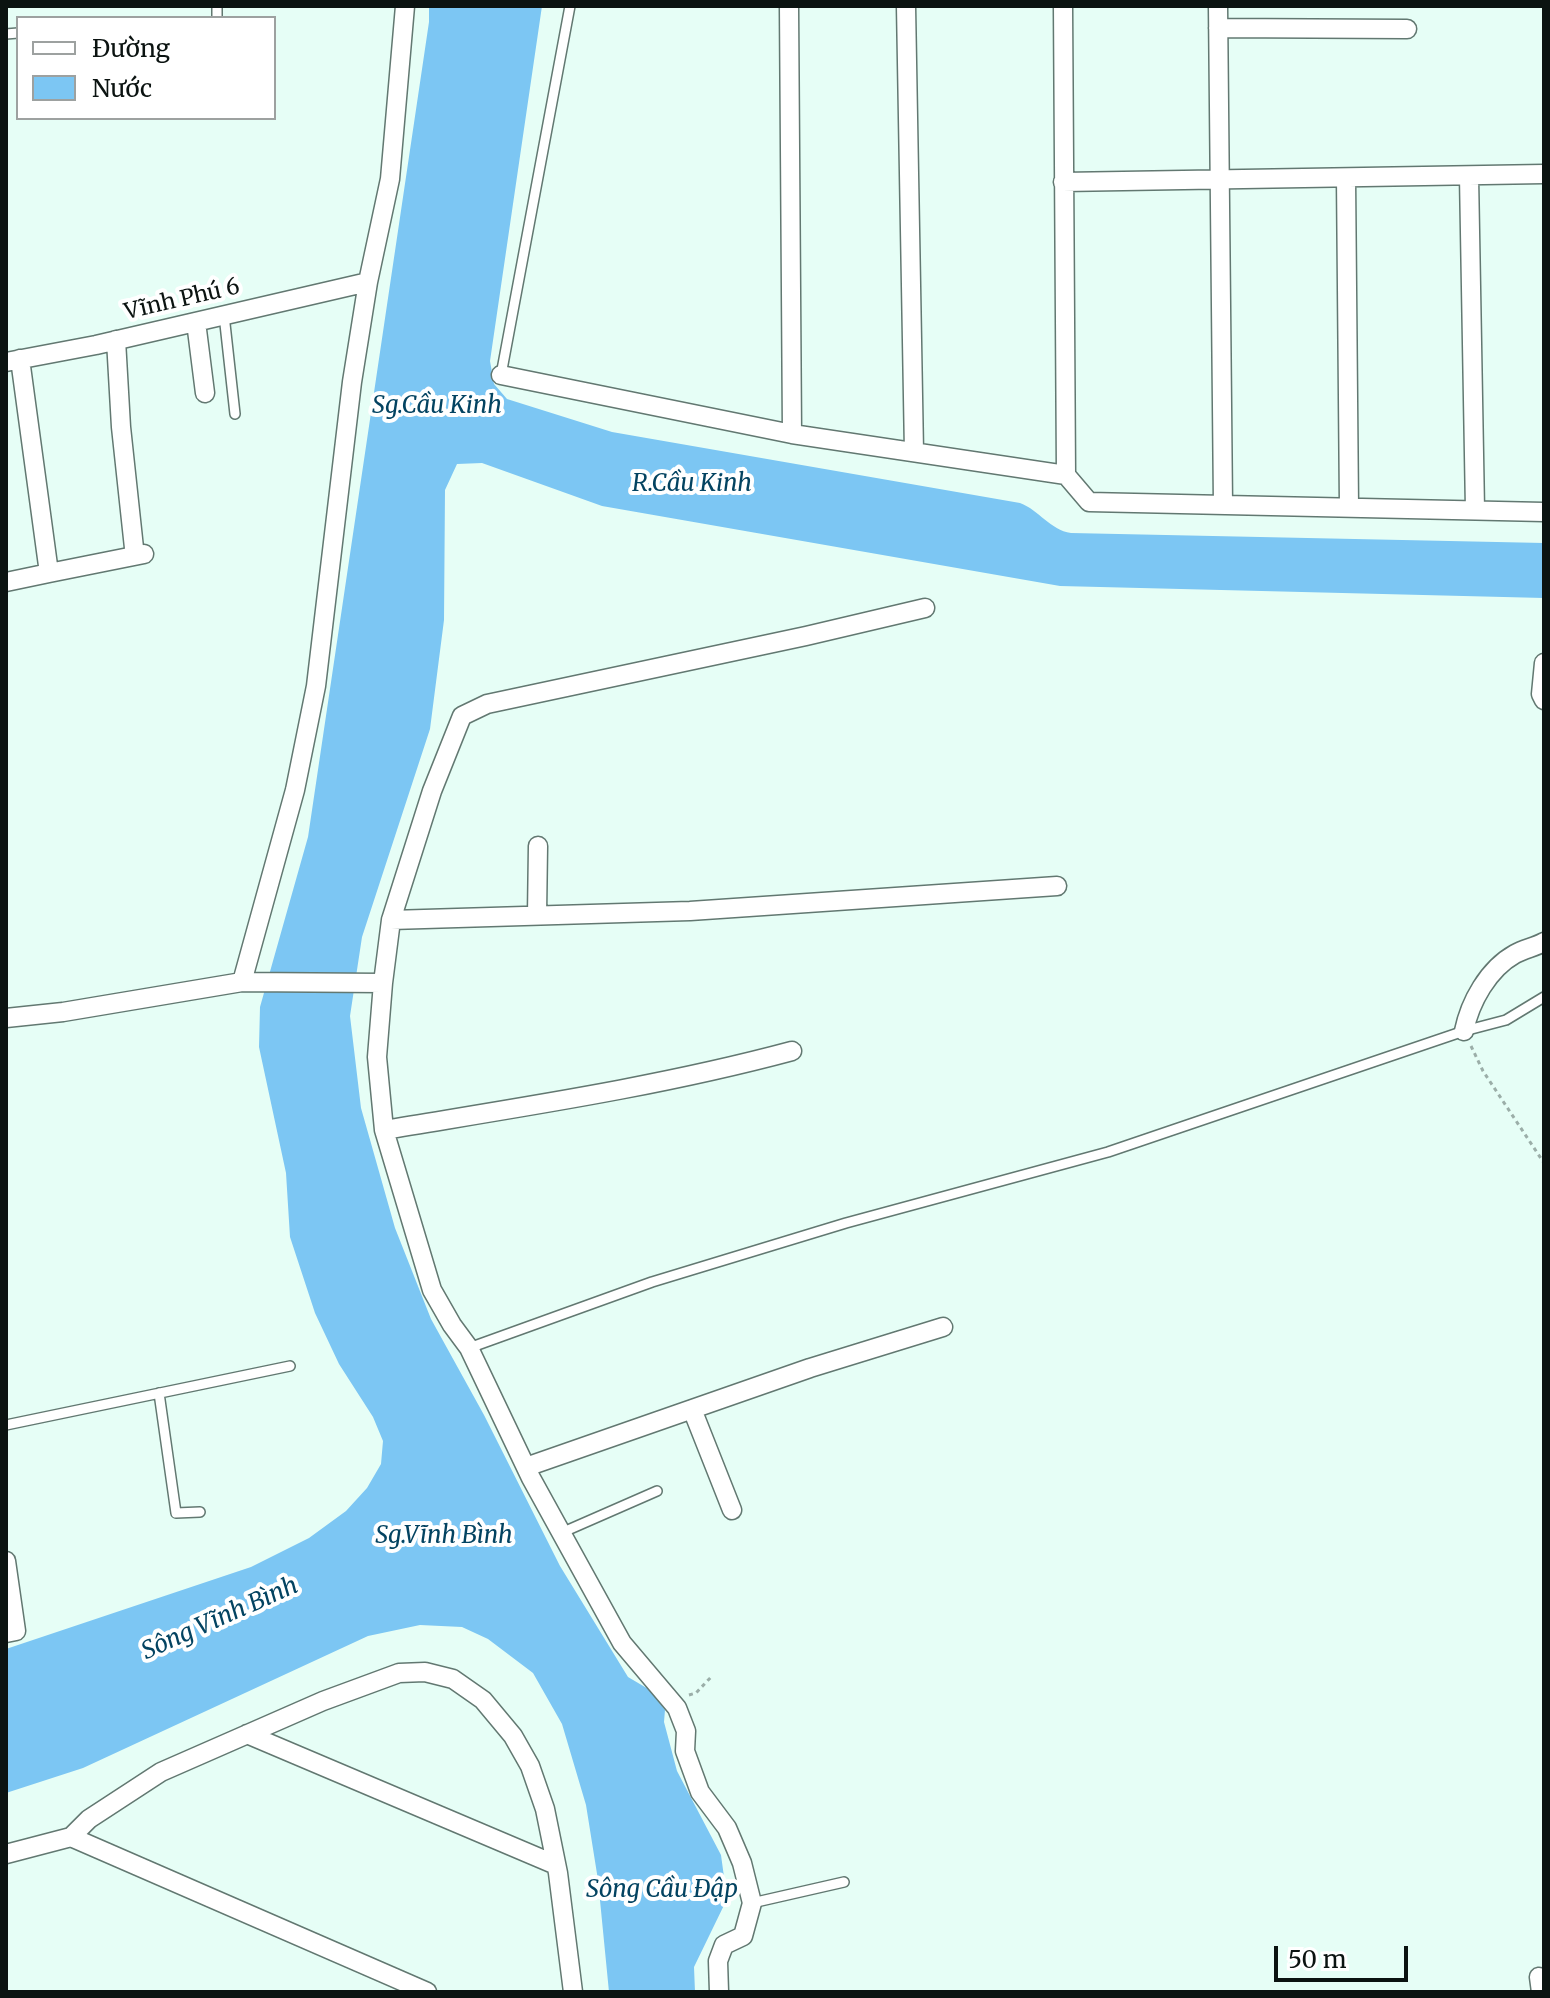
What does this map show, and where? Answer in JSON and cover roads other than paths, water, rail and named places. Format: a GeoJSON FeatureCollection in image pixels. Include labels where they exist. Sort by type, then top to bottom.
{"type":"FeatureCollection","features":[{"type":"Feature","properties":{"kind":"street"},"geometry":{"type":"LineString","coordinates":[[248,982],[295,790],[316,686],[352,382],[368,282],[390,179],[405,6]]}},
{"type":"Feature","properties":{"kind":"street"},"geometry":{"type":"LineString","coordinates":[[789,6],[792,434]]}},
{"type":"Feature","properties":{"kind":"street"},"geometry":{"type":"LineString","coordinates":[[906,6],[914,452]]}},
{"type":"Feature","properties":{"kind":"street"},"geometry":{"type":"LineString","coordinates":[[1063,6],[1066,475],[1089,502],[1544,512]]}},
{"type":"Feature","properties":{"kind":"street"},"geometry":{"type":"LineString","coordinates":[[1218,6],[1223,505]]}},
{"type":"Feature","properties":{"kind":"street"},"geometry":{"type":"LineString","coordinates":[[1218,28],[1407,29]]}},
{"type":"Feature","properties":{"kind":"street"},"geometry":{"type":"LineString","coordinates":[[1063,182],[1544,174]]}},
{"type":"Feature","properties":{"kind":"street"},"geometry":{"type":"LineString","coordinates":[[1469,176],[1475,510]]}},
{"type":"Feature","properties":{"kind":"street"},"geometry":{"type":"LineString","coordinates":[[1346,178],[1349,507]]}},
{"type":"Feature","properties":{"kind":"street","name":"Vĩnh Phú 6"},"geometry":{"type":"LineString","coordinates":[[13,360],[116,340],[368,282]]}},
{"type":"Feature","properties":{"kind":"street"},"geometry":{"type":"LineString","coordinates":[[196,322],[205,393]]}},
{"type":"Feature","properties":{"kind":"street"},"geometry":{"type":"LineString","coordinates":[[6,582],[139,551],[121,427],[116,340]]}},
{"type":"Feature","properties":{"kind":"street"},"geometry":{"type":"LineString","coordinates":[[13,360],[49,573]]}},
{"type":"Feature","properties":{"kind":"street"},"geometry":{"type":"LineString","coordinates":[[501,375],[792,434],[1066,475]]}},
{"type":"Feature","properties":{"kind":"street"},"geometry":{"type":"LineString","coordinates":[[719,1992],[718,1961],[724,1945],[743,1936],[752,1903],[736,1845],[700,1792],[685,1751],[686,1731],[677,1708],[622,1643],[526,1467],[469,1348],[432,1290],[384,1130],[377,1057],[391,920],[432,791],[462,716],[487,704],[925,608]]}},
{"type":"Feature","properties":{"kind":"street"},"geometry":{"type":"LineString","coordinates":[[1544,663],[1541,694],[1544,700]]}},
{"type":"Feature","properties":{"kind":"street"},"geometry":{"type":"LineString","coordinates":[[537,915],[538,846]]}},
{"type":"Feature","properties":{"kind":"street"},"geometry":{"type":"LineString","coordinates":[[391,920],[690,911],[1057,886]]}},
{"type":"Feature","properties":{"kind":"street"},"geometry":{"type":"LineString","coordinates":[[1464,1031],[1476,997],[1497,968],[1512,955],[1544,942]]}},
{"type":"Feature","properties":{"kind":"street"},"geometry":{"type":"LineString","coordinates":[[6,1018],[63,1012],[248,982],[383,983]]}},
{"type":"Feature","properties":{"kind":"street"},"geometry":{"type":"LineString","coordinates":[[384,1130],[632,1089],[792,1051]]}},
{"type":"Feature","properties":{"kind":"street"},"geometry":{"type":"LineString","coordinates":[[526,1467],[810,1368],[943,1327]]}},
{"type":"Feature","properties":{"kind":"street"},"geometry":{"type":"LineString","coordinates":[[692,1409],[732,1510]]}},
{"type":"Feature","properties":{"kind":"street"},"geometry":{"type":"LineString","coordinates":[[6,1561],[16,1631],[6,1633]]}},
{"type":"Feature","properties":{"kind":"street"},"geometry":{"type":"LineString","coordinates":[[6,1854],[71,1837],[89,1819],[161,1772],[247,1734],[399,1673],[425,1672],[453,1679],[483,1700],[513,1736],[530,1766],[545,1809],[556,1865],[573,1992]]}},
{"type":"Feature","properties":{"kind":"street"},"geometry":{"type":"LineString","coordinates":[[247,1734],[556,1865]]}},
{"type":"Feature","properties":{"kind":"street"},"geometry":{"type":"LineString","coordinates":[[71,1837],[427,1992]]}},
{"type":"Feature","properties":{"kind":"lane"},"geometry":{"type":"LineString","coordinates":[[501,375],[570,6]]}},
{"type":"Feature","properties":{"kind":"lane"},"geometry":{"type":"LineString","coordinates":[[224,315],[235,414]]}},
{"type":"Feature","properties":{"kind":"lane"},"geometry":{"type":"LineString","coordinates":[[469,1348],[652,1282],[846,1223],[1108,1152],[1464,1031],[1506,1020],[1544,997]]}},
{"type":"Feature","properties":{"kind":"lane"},"geometry":{"type":"LineString","coordinates":[[6,1425],[290,1366]]}},
{"type":"Feature","properties":{"kind":"lane"},"geometry":{"type":"LineString","coordinates":[[159,1393],[176,1513],[200,1512]]}},
{"type":"Feature","properties":{"kind":"lane"},"geometry":{"type":"LineString","coordinates":[[561,1533],[657,1491]]}},
{"type":"Feature","properties":{"kind":"lane"},"geometry":{"type":"LineString","coordinates":[[752,1903],[844,1882]]}},
{"type":"Feature","properties":{"kind":"water"},"geometry":{"type":"Polygon","coordinates":[[[429,6],[542,6],[490,361],[494,384],[507,399],[612,432],[1020,503],[1057,528],[1071,533],[1544,543],[1544,598],[1060,586],[602,506],[482,463],[457,464],[445,490],[444,620],[430,729],[362,937],[350,1016],[361,1108],[395,1228],[431,1319],[484,1415],[560,1566],[628,1677],[650,1690],[665,1710],[664,1722],[677,1771],[721,1855],[727,1899],[694,1967],[695,1992],[609,1992],[598,1880],[586,1805],[562,1724],[533,1673],[488,1639],[462,1627],[420,1625],[368,1636],[83,1768],[6,1793],[6,1649],[251,1567],[309,1538],[346,1511],[367,1488],[381,1464],[383,1441],[373,1417],[339,1364],[315,1313],[290,1237],[286,1173],[259,1047],[260,1007],[308,837],[429,6]]]}},
{"type":"Feature","properties":{"kind":"water label","name":"Sg.Cầu Kinh"},"geometry":{"type":"Point","coordinates":[437,406]}},
{"type":"Feature","properties":{"kind":"water label","name":"R.Cầu Kinh"},"geometry":{"type":"Point","coordinates":[692,484]}},
{"type":"Feature","properties":{"kind":"water label","name":"Sg.Vĩnh Bình"},"geometry":{"type":"Point","coordinates":[444,1536]}},
{"type":"Feature","properties":{"kind":"water label","name":"Sông Vĩnh Bình"},"geometry":{"type":"Point","coordinates":[220,1619]}},
{"type":"Feature","properties":{"kind":"water label","name":"Sông Cầu Đập"},"geometry":{"type":"Point","coordinates":[662,1890]}}]}
